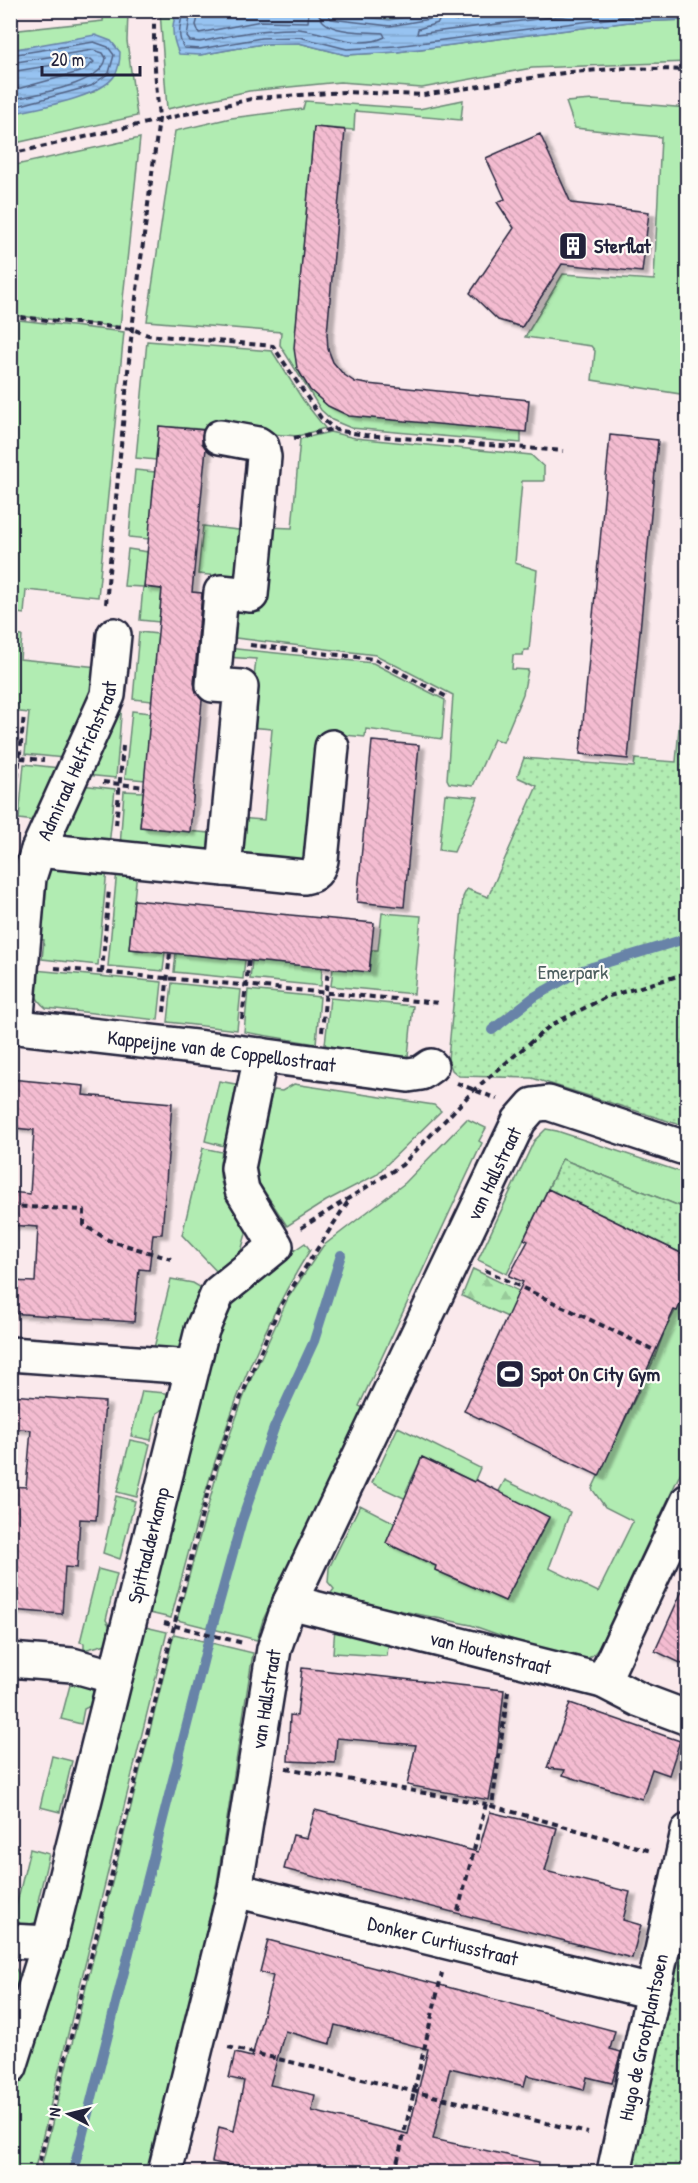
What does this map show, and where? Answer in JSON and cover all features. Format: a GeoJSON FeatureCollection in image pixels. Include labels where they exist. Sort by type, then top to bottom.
{"type":"FeatureCollection","features":[{"type":"Feature","properties":{"kind":"street"},"geometry":{"type":"LineString","coordinates":[[220,437],[262,447],[264,457],[251,594],[221,592],[216,642],[213,685],[241,687],[224,869]]}},
{"type":"Feature","properties":{"kind":"street","name":"Admiraal Helfrichstraat"},"geometry":{"type":"LineString","coordinates":[[13,1026],[29,878],[38,850],[108,695],[115,619]]}},
{"type":"Feature","properties":{"kind":"street"},"geometry":{"type":"LineString","coordinates":[[38,850],[304,877],[316,872],[321,860],[332,747]]}},
{"type":"Feature","properties":{"kind":"street","name":"Kappeijne van de Coppellostraat"},"geometry":{"type":"LineString","coordinates":[[13,1026],[408,1075],[421,1073],[431,1066]]}},
{"type":"Feature","properties":{"kind":"street"},"geometry":{"type":"LineString","coordinates":[[250,1054],[237,1168],[242,1190],[276,1246]]}},
{"type":"Feature","properties":{"kind":"street"},"geometry":{"type":"LineString","coordinates":[[519,1121],[533,1105],[548,1103],[687,1149]]}},
{"type":"Feature","properties":{"kind":"street","name":"van Hallstraat"},"geometry":{"type":"LineString","coordinates":[[165,2172],[235,1890],[274,1649],[290,1602],[519,1121]]}},
{"type":"Feature","properties":{"kind":"street","name":"Spittaalderkamp"},"geometry":{"type":"LineString","coordinates":[[10,2067],[49,1943],[202,1330],[218,1293],[276,1246]]}},
{"type":"Feature","properties":{"kind":"street"},"geometry":{"type":"LineString","coordinates":[[10,1354],[192,1367]]}},
{"type":"Feature","properties":{"kind":"street"},"geometry":{"type":"LineString","coordinates":[[603,1681],[687,1501]]}},
{"type":"Feature","properties":{"kind":"street","name":"van Houtenstraat"},"geometry":{"type":"LineString","coordinates":[[290,1602],[603,1681],[640,1700],[687,1718]]}},
{"type":"Feature","properties":{"kind":"street"},"geometry":{"type":"LineString","coordinates":[[10,1660],[72,1665],[115,1677]]}},
{"type":"Feature","properties":{"kind":"street","name":"Hugo de Grootplantsoen"},"geometry":{"type":"LineString","coordinates":[[614,2172],[684,1845]]}},
{"type":"Feature","properties":{"kind":"street","name":"Donker Curtiusstraat"},"geometry":{"type":"LineString","coordinates":[[235,1890],[652,1992]]}},
{"type":"Feature","properties":{"kind":"street"},"geometry":{"type":"LineString","coordinates":[[10,1941],[49,1943]]}},
{"type":"Feature","properties":{"kind":"path"},"geometry":{"type":"LineString","coordinates":[[106,603],[115,619],[105,622],[106,603],[132,329],[159,119],[154,56],[154,10]]}},
{"type":"Feature","properties":{"kind":"path"},"geometry":{"type":"LineString","coordinates":[[10,154],[256,98],[345,92],[423,95],[570,72],[629,68],[687,70]]}},
{"type":"Feature","properties":{"kind":"path"},"geometry":{"type":"LineString","coordinates":[[10,316],[132,329],[148,335],[273,346],[321,418],[334,428],[365,435],[563,451]]}},
{"type":"Feature","properties":{"kind":"path"},"geometry":{"type":"LineString","coordinates":[[262,447],[334,428]]}},
{"type":"Feature","properties":{"kind":"path"},"geometry":{"type":"LineString","coordinates":[[216,642],[374,659],[449,698]]}},
{"type":"Feature","properties":{"kind":"path"},"geometry":{"type":"LineString","coordinates":[[13,826],[24,715]]}},
{"type":"Feature","properties":{"kind":"path"},"geometry":{"type":"LineString","coordinates":[[102,972],[124,736]]}},
{"type":"Feature","properties":{"kind":"path"},"geometry":{"type":"LineString","coordinates":[[161,1043],[171,953]]}},
{"type":"Feature","properties":{"kind":"path"},"geometry":{"type":"LineString","coordinates":[[249,960],[246,985],[250,1054]]}},
{"type":"Feature","properties":{"kind":"path"},"geometry":{"type":"LineString","coordinates":[[20,964],[439,1003]]}},
{"type":"Feature","properties":{"kind":"path"},"geometry":{"type":"LineString","coordinates":[[319,1063],[328,968]]}},
{"type":"Feature","properties":{"kind":"path"},"geometry":{"type":"LineString","coordinates":[[276,1246],[402,1165],[475,1089],[551,1025],[606,997],[687,973]]}},
{"type":"Feature","properties":{"kind":"path","name":"van Hallstraat"},"geometry":{"type":"LineString","coordinates":[[431,1066],[457,1083],[495,1097],[519,1121]]}},
{"type":"Feature","properties":{"kind":"path"},"geometry":{"type":"LineString","coordinates":[[37,2172],[212,1481],[231,1420],[279,1308],[349,1200]]}},
{"type":"Feature","properties":{"kind":"path"},"geometry":{"type":"LineString","coordinates":[[10,1206],[84,1210],[84,1225],[108,1240],[171,1259]]}},
{"type":"Feature","properties":{"kind":"path"},"geometry":{"type":"LineString","coordinates":[[455,1255],[654,1350]]}},
{"type":"Feature","properties":{"kind":"path"},"geometry":{"type":"LineString","coordinates":[[180,1628],[233,1641]]}},
{"type":"Feature","properties":{"kind":"path"},"geometry":{"type":"LineString","coordinates":[[492,1806],[509,1688]]}},
{"type":"Feature","properties":{"kind":"path"},"geometry":{"type":"LineString","coordinates":[[255,1762],[486,1804],[684,1845]]}},
{"type":"Feature","properties":{"kind":"path"},"geometry":{"type":"LineString","coordinates":[[395,2172],[413,2091],[486,1804]]}},
{"type":"Feature","properties":{"kind":"path"},"geometry":{"type":"LineString","coordinates":[[198,2039],[621,2141]]}},
{"type":"Feature","properties":{"kind":"green space"},"geometry":{"type":"Polygon","coordinates":[[[104,11],[128,11],[127,41],[137,116],[11,144],[11,114],[94,92],[35,46],[11,50],[10,31],[103,21],[104,11]]]}},
{"type":"Feature","properties":{"kind":"green space"},"geometry":{"type":"Polygon","coordinates":[[[160,11],[179,11],[174,17],[200,55],[262,44],[299,43],[346,55],[397,52],[629,22],[687,20],[687,62],[532,68],[422,88],[340,82],[249,91],[167,109],[160,11]]]}},
{"type":"Feature","properties":{"kind":"green space"},"geometry":{"type":"Polygon","coordinates":[[[317,11],[443,11],[389,20],[317,11]]]}},
{"type":"Feature","properties":{"kind":"green space"},"geometry":{"type":"Polygon","coordinates":[[[463,100],[461,120],[355,111],[354,130],[314,127],[296,330],[297,356],[306,378],[521,431],[521,443],[351,428],[332,420],[321,410],[280,345],[281,332],[147,321],[175,131],[231,118],[303,109],[305,101],[419,109],[463,100]]]}},
{"type":"Feature","properties":{"kind":"green space"},"geometry":{"type":"Polygon","coordinates":[[[593,100],[687,108],[687,395],[592,380],[595,351],[591,346],[525,337],[563,274],[654,280],[661,137],[575,128],[566,102],[593,100]]]}},
{"type":"Feature","properties":{"kind":"green space"},"geometry":{"type":"Polygon","coordinates":[[[140,138],[120,327],[11,315],[11,166],[140,138]]]}},
{"type":"Feature","properties":{"kind":"green space"},"geometry":{"type":"Polygon","coordinates":[[[10,319],[124,332],[98,597],[26,590],[24,614],[10,612],[10,319]]]}},
{"type":"Feature","properties":{"kind":"green space"},"geometry":{"type":"Polygon","coordinates":[[[147,341],[272,351],[303,400],[325,428],[298,436],[159,426],[156,460],[136,458],[147,341]]]}},
{"type":"Feature","properties":{"kind":"green space"},"geometry":{"type":"Polygon","coordinates":[[[330,432],[355,438],[531,455],[544,467],[544,481],[522,481],[515,563],[537,570],[529,650],[524,650],[523,655],[513,655],[512,669],[528,670],[523,694],[503,742],[494,739],[473,786],[449,783],[447,779],[453,695],[376,655],[227,637],[230,610],[260,612],[267,527],[292,528],[300,439],[330,432]]]}},
{"type":"Feature","properties":{"kind":"green space"},"geometry":{"type":"Polygon","coordinates":[[[135,470],[155,472],[149,539],[129,537],[135,470]]]}},
{"type":"Feature","properties":{"kind":"green space"},"geometry":{"type":"Polygon","coordinates":[[[203,526],[247,531],[243,578],[198,574],[203,526]]]}},
{"type":"Feature","properties":{"kind":"green space"},"geometry":{"type":"Polygon","coordinates":[[[128,549],[148,552],[144,587],[162,589],[159,622],[140,620],[143,587],[124,586],[128,549]]]}},
{"type":"Feature","properties":{"kind":"green space"},"geometry":{"type":"Polygon","coordinates":[[[139,632],[158,634],[152,701],[133,699],[139,632]]]}},
{"type":"Feature","properties":{"kind":"green space"},"geometry":{"type":"Polygon","coordinates":[[[10,635],[22,636],[20,659],[98,667],[97,685],[64,758],[25,754],[29,713],[11,711],[10,635]]]}},
{"type":"Feature","properties":{"kind":"green space","name":"Emerpark"},"geometry":{"type":"Polygon","coordinates":[[[687,636],[687,1127],[532,1078],[459,1076],[452,1070],[448,1059],[463,897],[467,889],[488,897],[537,786],[517,777],[524,758],[634,767],[635,759],[676,762],[687,636]]]}},
{"type":"Feature","properties":{"kind":"green space"},"geometry":{"type":"Polygon","coordinates":[[[227,648],[373,663],[445,700],[442,739],[366,729],[365,737],[323,733],[309,864],[236,857],[239,818],[264,820],[272,729],[249,727],[256,659],[225,657],[227,648]]]}},
{"type":"Feature","properties":{"kind":"green space"},"geometry":{"type":"Polygon","coordinates":[[[123,691],[116,778],[86,775],[123,691]]]}},
{"type":"Feature","properties":{"kind":"green space"},"geometry":{"type":"Polygon","coordinates":[[[132,711],[151,713],[145,780],[125,778],[132,711]]]}},
{"type":"Feature","properties":{"kind":"green space"},"geometry":{"type":"Polygon","coordinates":[[[24,764],[59,768],[35,821],[19,819],[24,764]]]}},
{"type":"Feature","properties":{"kind":"green space"},"geometry":{"type":"Polygon","coordinates":[[[81,785],[115,789],[109,846],[57,839],[81,785]]]}},
{"type":"Feature","properties":{"kind":"green space"},"geometry":{"type":"Polygon","coordinates":[[[124,791],[143,792],[140,827],[221,834],[212,857],[120,847],[124,791]]]}},
{"type":"Feature","properties":{"kind":"green space"},"geometry":{"type":"Polygon","coordinates":[[[445,794],[478,797],[454,852],[439,850],[445,794]]]}},
{"type":"Feature","properties":{"kind":"green space"},"geometry":{"type":"Polygon","coordinates":[[[50,865],[107,869],[98,965],[42,959],[44,940],[35,939],[41,874],[50,865]]]}},
{"type":"Feature","properties":{"kind":"green space"},"geometry":{"type":"Polygon","coordinates":[[[117,870],[137,871],[129,949],[165,952],[163,971],[108,966],[117,870]]]}},
{"type":"Feature","properties":{"kind":"green space"},"geometry":{"type":"Polygon","coordinates":[[[382,913],[421,916],[414,994],[331,986],[333,968],[369,971],[371,950],[378,950],[382,913]]]}},
{"type":"Feature","properties":{"kind":"green space"},"geometry":{"type":"Polygon","coordinates":[[[176,953],[245,960],[243,979],[174,972],[176,953]]]}},
{"type":"Feature","properties":{"kind":"green space"},"geometry":{"type":"Polygon","coordinates":[[[252,961],[322,967],[321,986],[250,979],[252,961]]]}},
{"type":"Feature","properties":{"kind":"green space"},"geometry":{"type":"Polygon","coordinates":[[[34,970],[162,982],[158,1020],[46,1008],[38,1000],[34,991],[34,970]]]}},
{"type":"Feature","properties":{"kind":"green space"},"geometry":{"type":"Polygon","coordinates":[[[172,983],[241,990],[237,1030],[168,1022],[172,983]]]}},
{"type":"Feature","properties":{"kind":"green space"},"geometry":{"type":"Polygon","coordinates":[[[248,990],[320,997],[316,1044],[244,1032],[248,990]]]}},
{"type":"Feature","properties":{"kind":"green space"},"geometry":{"type":"Polygon","coordinates":[[[330,998],[413,1006],[408,1056],[394,1058],[325,1045],[330,998]]]}},
{"type":"Feature","properties":{"kind":"green space"},"geometry":{"type":"Polygon","coordinates":[[[219,1081],[235,1084],[237,1091],[224,1146],[205,1141],[219,1081]]]}},
{"type":"Feature","properties":{"kind":"green space"},"geometry":{"type":"Polygon","coordinates":[[[294,1084],[434,1105],[441,1111],[376,1175],[326,1201],[287,1226],[255,1177],[254,1165],[272,1094],[274,1090],[282,1091],[294,1084]]]}},
{"type":"Feature","properties":{"kind":"green space"},"geometry":{"type":"Polygon","coordinates":[[[467,1119],[486,1128],[479,1141],[482,1143],[359,1406],[368,1410],[360,1414],[263,1620],[257,1640],[177,1620],[220,1462],[247,1388],[288,1298],[323,1246],[405,1183],[467,1119]]]}},
{"type":"Feature","properties":{"kind":"green space"},"geometry":{"type":"Polygon","coordinates":[[[546,1129],[687,1174],[687,1209],[562,1159],[507,1274],[478,1260],[534,1141],[546,1129]]]}},
{"type":"Feature","properties":{"kind":"green space"},"geometry":{"type":"Polygon","coordinates":[[[203,1148],[222,1152],[220,1176],[222,1185],[247,1230],[240,1255],[219,1274],[182,1235],[203,1148]]]}},
{"type":"Feature","properties":{"kind":"green space"},"geometry":{"type":"Polygon","coordinates":[[[562,1159],[687,1209],[687,1256],[548,1189],[562,1159]]]}},
{"type":"Feature","properties":{"kind":"green space"},"geometry":{"type":"Polygon","coordinates":[[[305,1243],[310,1250],[262,1338],[226,1429],[197,1522],[171,1618],[145,1612],[219,1316],[252,1279],[305,1243]]]}},
{"type":"Feature","properties":{"kind":"green space"},"geometry":{"type":"Polygon","coordinates":[[[473,1269],[655,1357],[644,1380],[462,1296],[473,1269]]]}},
{"type":"Feature","properties":{"kind":"green space"},"geometry":{"type":"Polygon","coordinates":[[[171,1279],[193,1283],[205,1290],[183,1347],[175,1353],[152,1356],[171,1279]]]}},
{"type":"Feature","properties":{"kind":"green space"},"geometry":{"type":"Polygon","coordinates":[[[687,1289],[687,1459],[598,1649],[592,1656],[583,1660],[571,1660],[471,1625],[329,1596],[334,1589],[328,1582],[329,1568],[360,1505],[395,1523],[386,1543],[436,1566],[435,1570],[505,1601],[549,1518],[498,1493],[505,1480],[570,1512],[549,1568],[598,1592],[633,1521],[605,1507],[592,1489],[655,1357],[665,1330],[687,1289]]]}},
{"type":"Feature","properties":{"kind":"green space"},"geometry":{"type":"Polygon","coordinates":[[[142,1391],[166,1393],[170,1399],[169,1406],[157,1413],[151,1440],[131,1436],[142,1391]]]}},
{"type":"Feature","properties":{"kind":"green space"},"geometry":{"type":"Polygon","coordinates":[[[398,1427],[480,1468],[474,1482],[422,1457],[406,1491],[409,1494],[406,1499],[372,1483],[398,1427]]]}},
{"type":"Feature","properties":{"kind":"green space"},"geometry":{"type":"Polygon","coordinates":[[[130,1440],[150,1444],[137,1497],[117,1492],[130,1440]]]}},
{"type":"Feature","properties":{"kind":"green space"},"geometry":{"type":"Polygon","coordinates":[[[116,1496],[135,1501],[120,1559],[103,1553],[116,1496]]]}},
{"type":"Feature","properties":{"kind":"green space"},"geometry":{"type":"Polygon","coordinates":[[[98,1569],[117,1574],[106,1620],[113,1632],[106,1644],[84,1650],[84,1643],[80,1642],[98,1569]]]}},
{"type":"Feature","properties":{"kind":"green space"},"geometry":{"type":"Polygon","coordinates":[[[141,1626],[167,1632],[34,2172],[11,2172],[11,2115],[141,1626]]]}},
{"type":"Feature","properties":{"kind":"green space"},"geometry":{"type":"Polygon","coordinates":[[[335,1627],[389,1635],[387,1656],[333,1653],[335,1627]]]}},
{"type":"Feature","properties":{"kind":"green space"},"geometry":{"type":"Polygon","coordinates":[[[174,1634],[253,1653],[217,1883],[152,2172],[40,2172],[174,1634]]]}},
{"type":"Feature","properties":{"kind":"green space"},"geometry":{"type":"Polygon","coordinates":[[[78,1679],[94,1692],[96,1703],[84,1709],[81,1724],[61,1719],[70,1685],[74,1685],[78,1679]]]}},
{"type":"Feature","properties":{"kind":"green space"},"geometry":{"type":"Polygon","coordinates":[[[52,1756],[72,1761],[60,1812],[40,1807],[52,1756]]]}},
{"type":"Feature","properties":{"kind":"green space"},"geometry":{"type":"Polygon","coordinates":[[[30,1849],[49,1854],[38,1901],[45,1912],[37,1922],[21,1927],[19,1922],[12,1923],[30,1849]]]}},
{"type":"Feature","properties":{"kind":"green space"},"geometry":{"type":"Polygon","coordinates":[[[687,1918],[687,2172],[630,2172],[687,1918]]]}},
{"type":"Feature","properties":{"kind":"green space"},"geometry":{"type":"Polygon","coordinates":[[[10,1961],[20,1975],[14,1999],[11,2001],[10,1961]]]}},
{"type":"Feature","properties":{"kind":"water"},"geometry":{"type":"Polygon","coordinates":[[[317,10],[389,20],[443,10],[687,10],[688,20],[629,22],[397,52],[346,55],[299,43],[262,44],[200,55],[179,54],[174,37],[173,26],[179,11],[317,10]]]}},
{"type":"Feature","properties":{"kind":"water"},"geometry":{"type":"Polygon","coordinates":[[[95,35],[111,41],[120,52],[117,70],[108,83],[83,96],[11,114],[11,50],[95,35]]]}},
{"type":"Feature","properties":{"kind":"building"},"geometry":{"type":"Polygon","coordinates":[[[314,127],[345,130],[327,334],[328,349],[333,362],[343,374],[355,382],[529,400],[526,432],[349,416],[328,406],[310,390],[297,368],[294,348],[314,127]]]}},
{"type":"Feature","properties":{"kind":"building","name":"Sterflat"},"geometry":{"type":"Polygon","coordinates":[[[540,134],[571,203],[649,212],[642,272],[562,264],[522,327],[498,320],[470,293],[514,228],[497,202],[505,199],[486,158],[540,134]]]}},
{"type":"Feature","properties":{"kind":"building"},"geometry":{"type":"Polygon","coordinates":[[[159,426],[203,430],[202,443],[206,448],[192,592],[202,593],[194,683],[196,692],[202,700],[190,832],[140,827],[162,589],[144,587],[159,426]]]}},
{"type":"Feature","properties":{"kind":"building"},"geometry":{"type":"Polygon","coordinates":[[[610,435],[658,440],[628,759],[580,754],[610,435]]]}},
{"type":"Feature","properties":{"kind":"building"},"geometry":{"type":"Polygon","coordinates":[[[372,741],[419,745],[404,907],[357,902],[372,741]]]}},
{"type":"Feature","properties":{"kind":"building"},"geometry":{"type":"Polygon","coordinates":[[[134,900],[374,923],[369,972],[129,949],[134,900]]]}},
{"type":"Feature","properties":{"kind":"building"},"geometry":{"type":"Polygon","coordinates":[[[10,1079],[84,1086],[83,1095],[172,1103],[162,1234],[153,1234],[149,1270],[139,1269],[134,1322],[10,1313],[10,1281],[35,1282],[38,1227],[10,1225],[10,1192],[30,1194],[34,1130],[14,1128],[15,1114],[10,1113],[10,1079]]]}},
{"type":"Feature","properties":{"kind":"building"},"geometry":{"type":"Polygon","coordinates":[[[548,1189],[687,1256],[687,1289],[677,1311],[674,1310],[599,1476],[464,1411],[523,1282],[509,1276],[528,1241],[524,1239],[548,1189]]]}},
{"type":"Feature","properties":{"kind":"building"},"geometry":{"type":"Polygon","coordinates":[[[10,1395],[105,1402],[96,1520],[80,1519],[77,1568],[65,1567],[62,1614],[10,1610],[10,1486],[26,1487],[31,1430],[10,1428],[10,1395]]]}},
{"type":"Feature","properties":{"kind":"building"},"geometry":{"type":"Polygon","coordinates":[[[422,1457],[474,1482],[476,1480],[549,1517],[505,1601],[435,1570],[436,1566],[386,1543],[422,1457]]]}},
{"type":"Feature","properties":{"kind":"building"},"geometry":{"type":"Polygon","coordinates":[[[687,1580],[687,1666],[655,1651],[687,1580]]]}},
{"type":"Feature","properties":{"kind":"building"},"geometry":{"type":"Polygon","coordinates":[[[302,1668],[504,1690],[496,1763],[489,1800],[407,1785],[416,1745],[337,1738],[335,1763],[288,1761],[290,1715],[297,1716],[302,1668]]]}},
{"type":"Feature","properties":{"kind":"building"},"geometry":{"type":"Polygon","coordinates":[[[570,1703],[680,1741],[669,1775],[652,1769],[642,1799],[563,1775],[565,1770],[547,1768],[570,1703]]]}},
{"type":"Feature","properties":{"kind":"building"},"geometry":{"type":"Polygon","coordinates":[[[315,1810],[478,1852],[490,1812],[557,1828],[545,1871],[630,1892],[623,1920],[641,1925],[632,1958],[284,1869],[293,1835],[307,1838],[315,1810]]]}},
{"type":"Feature","properties":{"kind":"building"},"geometry":{"type":"Polygon","coordinates":[[[268,1940],[615,2031],[610,2049],[621,2052],[612,2083],[587,2077],[584,2090],[527,2075],[524,2086],[450,2068],[433,2139],[539,2162],[538,2172],[262,2172],[212,2162],[219,2127],[234,2131],[244,2081],[229,2078],[235,2053],[252,2057],[273,1976],[260,1972],[268,1940]],[[335,2025],[330,2044],[285,2031],[270,2085],[315,2095],[312,2111],[408,2134],[428,2049],[335,2025]]]}},
{"type":"Feature","properties":{"kind":"waterway"},"geometry":{"type":"LineString","coordinates":[[492,1030],[534,997],[579,971],[688,938]]}},
{"type":"Feature","properties":{"kind":"waterway"},"geometry":{"type":"LineString","coordinates":[[73,2172],[207,1646],[242,1520],[274,1428],[314,1341],[341,1255]]}},
{"type":"Feature","properties":{"kind":"place","name":"Sterflat"},"geometry":{"type":"Point","coordinates":[573,246]}},
{"type":"Feature","properties":{"kind":"place","name":"Spot On City Gym"},"geometry":{"type":"Point","coordinates":[510,1374]}}]}
